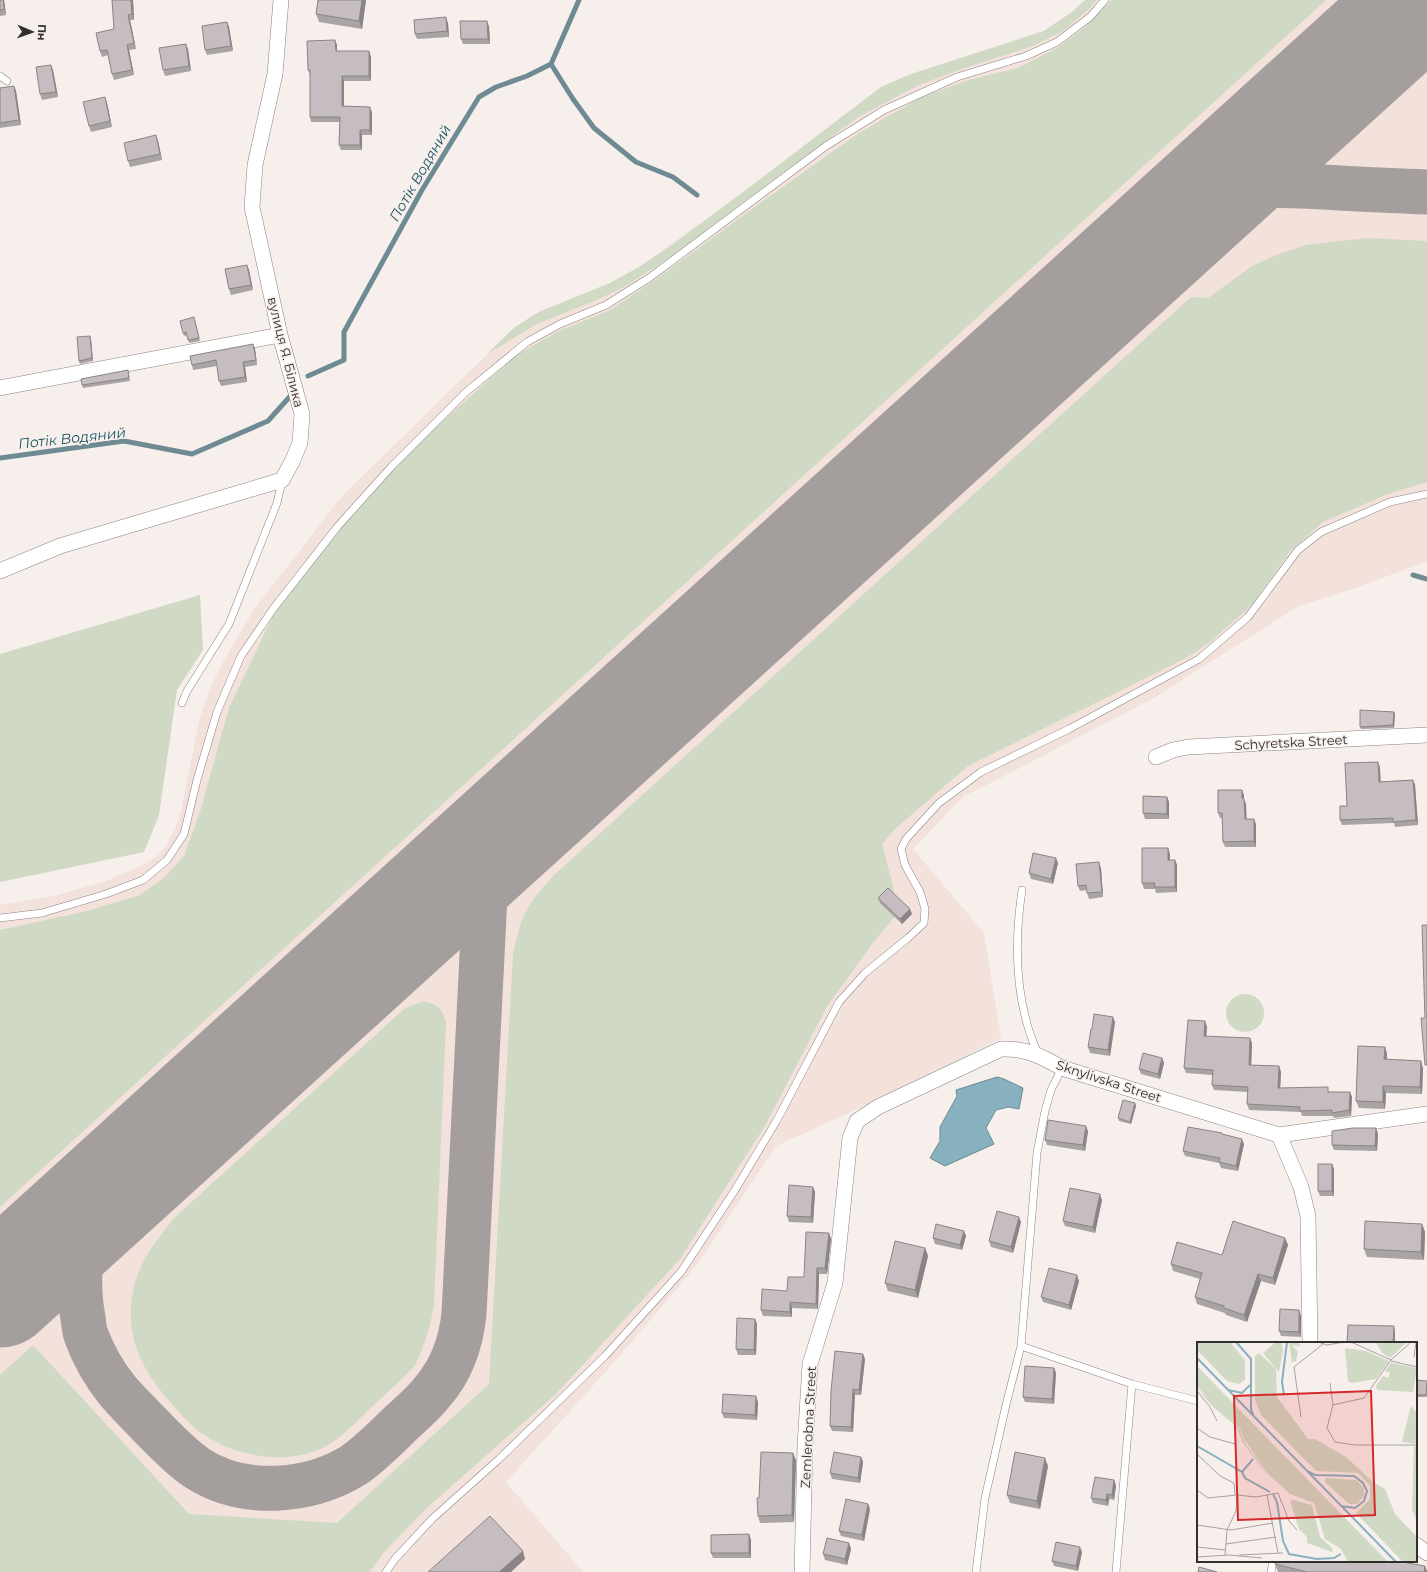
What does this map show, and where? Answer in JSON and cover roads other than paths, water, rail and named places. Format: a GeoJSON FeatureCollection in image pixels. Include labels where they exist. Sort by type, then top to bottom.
{"type":"FeatureCollection","features":[{"type":"Feature","properties":{"kind":"street","name":"вулиця Я. Білика"},"geometry":{"type":"LineString","coordinates":[[281,0],[275,74],[255,165],[252,207],[280,335],[302,414],[300,443],[282,480]]}},
{"type":"Feature","properties":{"kind":"street"},"geometry":{"type":"LineString","coordinates":[[0,388],[280,335]]}},
{"type":"Feature","properties":{"kind":"street"},"geometry":{"type":"LineString","coordinates":[[0,571],[60,546],[282,480]]}},
{"type":"Feature","properties":{"kind":"street","name":"Schyretska Street"},"geometry":{"type":"LineString","coordinates":[[1156,757],[1188,746],[1427,735]]}},
{"type":"Feature","properties":{"kind":"street","name":"Sknylivska Street"},"geometry":{"type":"LineString","coordinates":[[878,1107],[1001,1049],[1016,1048],[1038,1054],[1062,1068],[1279,1135],[1427,1114]]}},
{"type":"Feature","properties":{"kind":"street","name":"Zemlerobna Street"},"geometry":{"type":"LineString","coordinates":[[802,1572],[805,1446],[810,1364],[835,1283],[850,1138],[858,1121],[878,1107]]}},
{"type":"Feature","properties":{"kind":"street"},"geometry":{"type":"LineString","coordinates":[[1279,1135],[1301,1187],[1308,1216],[1310,1342]]}},
{"type":"Feature","properties":{"kind":"street"},"geometry":{"type":"LineString","coordinates":[[1417,1546],[1427,1553]]}},
{"type":"Feature","properties":{"kind":"lane"},"geometry":{"type":"LineString","coordinates":[[0,918],[42,913],[106,894],[143,880],[167,860],[184,834],[197,780],[217,712],[241,656],[273,609],[338,526],[392,466],[466,392],[527,342],[560,324],[606,305],[649,278],[826,146],[884,110],[957,77],[1026,56],[1057,42],[1090,17],[1105,0]]}},
{"type":"Feature","properties":{"kind":"lane"},"geometry":{"type":"LineString","coordinates":[[0,76],[7,81]]}},
{"type":"Feature","properties":{"kind":"lane"},"geometry":{"type":"LineString","coordinates":[[182,703],[187,691],[229,624],[277,502],[282,480]]}},
{"type":"Feature","properties":{"kind":"lane"},"geometry":{"type":"LineString","coordinates":[[386,1572],[395,1559],[432,1519],[498,1460],[605,1356],[681,1272],[735,1190],[777,1120],[839,1002],[865,973],[924,923],[925,909],[922,898],[905,865],[902,850],[906,839],[939,803],[981,772],[1069,729],[1199,659],[1248,617],[1298,550],[1321,532],[1390,502],[1427,494]]}},
{"type":"Feature","properties":{"kind":"lane"},"geometry":{"type":"LineString","coordinates":[[1022,890],[1017,919],[1018,972],[1030,1036],[1038,1054]]}},
{"type":"Feature","properties":{"kind":"lane"},"geometry":{"type":"LineString","coordinates":[[976,1572],[985,1498],[1021,1346],[1037,1153],[1045,1111],[1051,1090],[1062,1068]]}},
{"type":"Feature","properties":{"kind":"lane"},"geometry":{"type":"LineString","coordinates":[[1021,1346],[1132,1384],[1197,1401]]}},
{"type":"Feature","properties":{"kind":"lane"},"geometry":{"type":"LineString","coordinates":[[1116,1572],[1132,1384]]}},
{"type":"Feature","properties":{"kind":"lane"},"geometry":{"type":"LineString","coordinates":[[1271,1572],[1273,1562]]}},
{"type":"Feature","properties":{"kind":"water"},"geometry":{"type":"Polygon","coordinates":[[[997,1077],[1023,1088],[1019,1109],[1008,1107],[996,1110],[986,1128],[994,1144],[945,1166],[930,1158],[940,1141],[940,1127],[957,1096],[956,1090],[997,1077]]]}},
{"type":"Feature","properties":{"kind":"waterway","name":"Потік Водяний"},"geometry":{"type":"LineString","coordinates":[[308,376],[344,360],[344,332],[422,190],[479,97],[496,87],[527,76],[551,64],[579,0]]}},
{"type":"Feature","properties":{"kind":"waterway"},"geometry":{"type":"LineString","coordinates":[[551,64],[573,99],[594,128],[636,162],[673,177],[697,195]]}},
{"type":"Feature","properties":{"kind":"waterway","name":"Потік Водяний"},"geometry":{"type":"LineString","coordinates":[[0,458],[124,441],[192,454],[268,421],[293,393]]}},
{"type":"Feature","properties":{"kind":"waterway"},"geometry":{"type":"LineString","coordinates":[[1413,575],[1427,579]]}}]}
